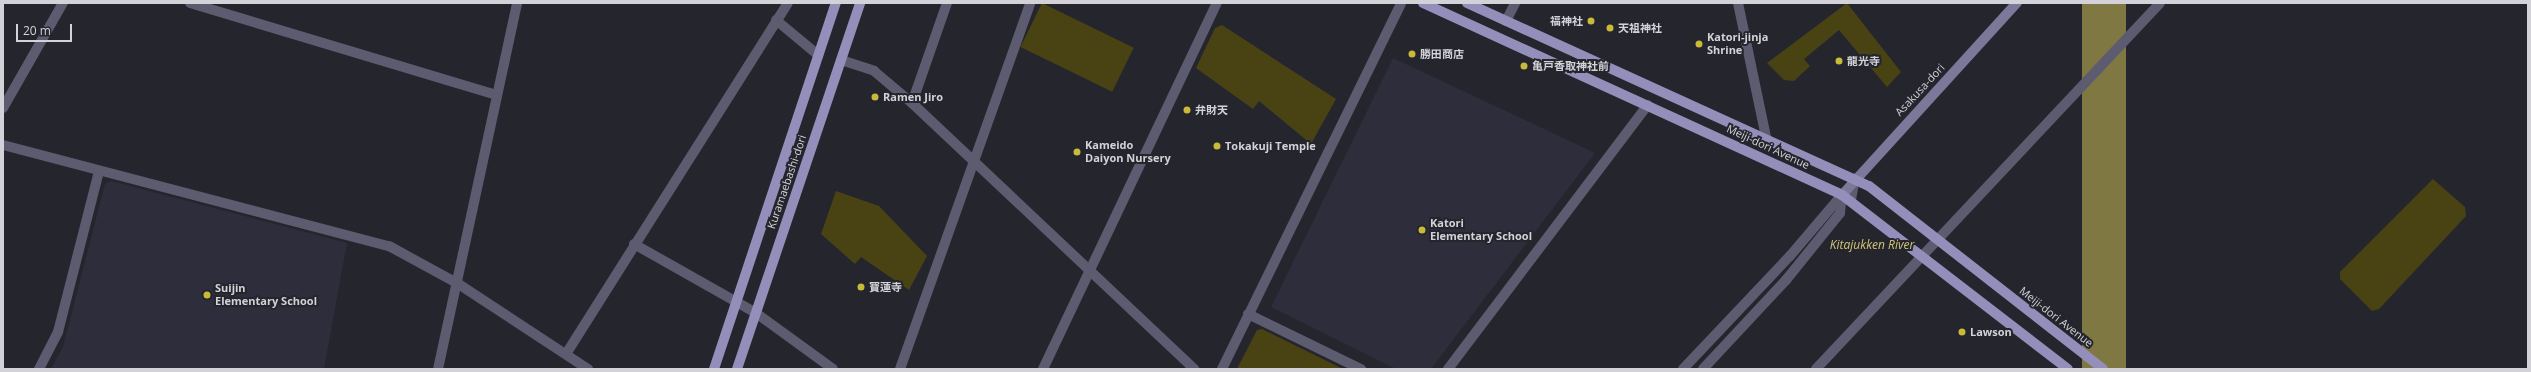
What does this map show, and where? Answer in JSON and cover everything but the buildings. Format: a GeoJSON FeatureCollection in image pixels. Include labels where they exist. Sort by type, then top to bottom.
{"type":"FeatureCollection","features":[{"type":"Feature","properties":{"kind":"main road","name":"Kuramaebashi-dori"},"geometry":{"type":"LineString","coordinates":[[714,369],[836,3]]}},
{"type":"Feature","properties":{"kind":"main road","name":"Kuramaebashi-dori"},"geometry":{"type":"LineString","coordinates":[[737,369],[860,3]]}},
{"type":"Feature","properties":{"kind":"main road","name":"Meiji-dori Avenue"},"geometry":{"type":"LineString","coordinates":[[1423,3],[1648,105],[1851,200],[2068,369]]}},
{"type":"Feature","properties":{"kind":"main road","name":"Meiji-dori Avenue"},"geometry":{"type":"LineString","coordinates":[[1467,3],[1855,178],[1881,194],[2103,369]]}},
{"type":"Feature","properties":{"kind":"main road","name":"Asakusa-dori"},"geometry":{"type":"LineString","coordinates":[[1842,195],[1855,178],[2017,3]]}},
{"type":"Feature","properties":{"kind":"street"},"geometry":{"type":"LineString","coordinates":[[3,108],[63,3]]}},
{"type":"Feature","properties":{"kind":"street"},"geometry":{"type":"LineString","coordinates":[[190,3],[497,95]]}},
{"type":"Feature","properties":{"kind":"street"},"geometry":{"type":"LineString","coordinates":[[438,369],[517,3]]}},
{"type":"Feature","properties":{"kind":"street"},"geometry":{"type":"LineString","coordinates":[[566,354],[634,244],[788,3]]}},
{"type":"Feature","properties":{"kind":"street"},"geometry":{"type":"LineString","coordinates":[[912,103],[947,3]]}},
{"type":"Feature","properties":{"kind":"street"},"geometry":{"type":"LineString","coordinates":[[900,369],[1030,3]]}},
{"type":"Feature","properties":{"kind":"street"},"geometry":{"type":"LineString","coordinates":[[1043,369],[1217,3]]}},
{"type":"Feature","properties":{"kind":"street"},"geometry":{"type":"LineString","coordinates":[[1222,369],[1401,3]]}},
{"type":"Feature","properties":{"kind":"street"},"geometry":{"type":"LineString","coordinates":[[1506,21],[1515,3]]}},
{"type":"Feature","properties":{"kind":"street"},"geometry":{"type":"LineString","coordinates":[[1738,3],[1766,121],[1766,137]]}},
{"type":"Feature","properties":{"kind":"street"},"geometry":{"type":"LineString","coordinates":[[1816,369],[1922,256],[1932,235],[2160,3]]}},
{"type":"Feature","properties":{"kind":"street"},"geometry":{"type":"LineString","coordinates":[[776,20],[818,55]]}},
{"type":"Feature","properties":{"kind":"street"},"geometry":{"type":"LineString","coordinates":[[841,60],[874,71],[912,103],[973,163],[1194,369]]}},
{"type":"Feature","properties":{"kind":"street"},"geometry":{"type":"LineString","coordinates":[[1448,369],[1648,105]]}},
{"type":"Feature","properties":{"kind":"street"},"geometry":{"type":"LineString","coordinates":[[3,145],[389,246],[457,283],[588,369]]}},
{"type":"Feature","properties":{"kind":"street"},"geometry":{"type":"LineString","coordinates":[[39,369],[58,332],[99,171]]}},
{"type":"Feature","properties":{"kind":"street"},"geometry":{"type":"LineString","coordinates":[[1851,200],[1855,178]]}},
{"type":"Feature","properties":{"kind":"street"},"geometry":{"type":"LineString","coordinates":[[1683,369],[1790,256],[1842,195]]}},
{"type":"Feature","properties":{"kind":"street"},"geometry":{"type":"LineString","coordinates":[[1703,369],[1786,280],[1840,213],[1842,195]]}},
{"type":"Feature","properties":{"kind":"street"},"geometry":{"type":"LineString","coordinates":[[634,244],[756,313],[833,369]]}},
{"type":"Feature","properties":{"kind":"street"},"geometry":{"type":"LineString","coordinates":[[1248,314],[1361,369]]}},
{"type":"Feature","properties":{"kind":"shaded area"},"geometry":{"type":"Polygon","coordinates":[[[1042,3],[1134,48],[1112,92],[1021,47],[1042,3]]]}},
{"type":"Feature","properties":{"kind":"shaded area"},"geometry":{"type":"Polygon","coordinates":[[[1847,3],[1901,72],[1887,87],[1839,30],[1804,59],[1810,66],[1794,81],[1784,80],[1767,63],[1847,3]]]}},
{"type":"Feature","properties":{"kind":"shaded area"},"geometry":{"type":"Polygon","coordinates":[[[1222,25],[1336,99],[1311,144],[1259,101],[1253,109],[1196,68],[1215,28],[1222,25]]]}},
{"type":"Feature","properties":{"kind":"shaded area","name":"Katori Elementary School"},"geometry":{"type":"Polygon","coordinates":[[[1393,58],[1595,153],[1431,369],[1396,369],[1271,307],[1393,58]]]}},
{"type":"Feature","properties":{"kind":"shaded area"},"geometry":{"type":"Polygon","coordinates":[[[2433,179],[2465,207],[2466,216],[2379,309],[2372,311],[2340,279],[2340,272],[2433,179]]]}},
{"type":"Feature","properties":{"kind":"shaded area","name":"Suijin Elementary School"},"geometry":{"type":"Polygon","coordinates":[[[111,181],[347,243],[324,369],[51,369],[63,347],[105,184],[111,181]]]}},
{"type":"Feature","properties":{"kind":"shaded area"},"geometry":{"type":"Polygon","coordinates":[[[836,191],[879,206],[927,256],[909,290],[861,257],[855,264],[821,234],[836,191]]]}},
{"type":"Feature","properties":{"kind":"shaded area"},"geometry":{"type":"Polygon","coordinates":[[[1262,329],[1343,369],[1237,369],[1257,330],[1262,329]]]}},
{"type":"Feature","properties":{"kind":"water"},"geometry":{"type":"Polygon","coordinates":[[[2082,3],[2126,3],[2126,369],[2082,369],[2082,3]]]}},
{"type":"Feature","properties":{"kind":"pier"},"geometry":{"type":"Polygon","coordinates":[[[1904,183],[1934,207],[1894,256],[1864,232],[1904,183]]]}},
{"type":"Feature","properties":{"kind":"place","name":"福神社"},"geometry":{"type":"Point","coordinates":[1591,21]}},
{"type":"Feature","properties":{"kind":"place","name":"天祖神社"},"geometry":{"type":"Point","coordinates":[1610,28]}},
{"type":"Feature","properties":{"kind":"place","name":"Katori-jinja Shrine"},"geometry":{"type":"Point","coordinates":[1699,44]}},
{"type":"Feature","properties":{"kind":"place","name":"勝田商店"},"geometry":{"type":"Point","coordinates":[1412,54]}},
{"type":"Feature","properties":{"kind":"place","name":"龍光寺"},"geometry":{"type":"Point","coordinates":[1839,61]}},
{"type":"Feature","properties":{"kind":"place","name":"亀戸香取神社前"},"geometry":{"type":"Point","coordinates":[1524,66]}},
{"type":"Feature","properties":{"kind":"place","name":"Ramen Jiro"},"geometry":{"type":"Point","coordinates":[875,97]}},
{"type":"Feature","properties":{"kind":"place","name":"弁財天"},"geometry":{"type":"Point","coordinates":[1187,110]}},
{"type":"Feature","properties":{"kind":"place","name":"Tokakuji Temple"},"geometry":{"type":"Point","coordinates":[1217,146]}},
{"type":"Feature","properties":{"kind":"place","name":"Kameido Daiyon Nursery"},"geometry":{"type":"Point","coordinates":[1077,152]}},
{"type":"Feature","properties":{"kind":"place","name":"Katori Elementary School"},"geometry":{"type":"Point","coordinates":[1422,230]}},
{"type":"Feature","properties":{"kind":"place","name":"寶蓮寺"},"geometry":{"type":"Point","coordinates":[861,287]}},
{"type":"Feature","properties":{"kind":"place","name":"Suijin Elementary School"},"geometry":{"type":"Point","coordinates":[207,295]}},
{"type":"Feature","properties":{"kind":"place","name":"Lawson"},"geometry":{"type":"Point","coordinates":[1962,332]}},
{"type":"Feature","properties":{"kind":"water label","name":"Kitajukken River"},"geometry":{"type":"Point","coordinates":[1872,245]}}]}
